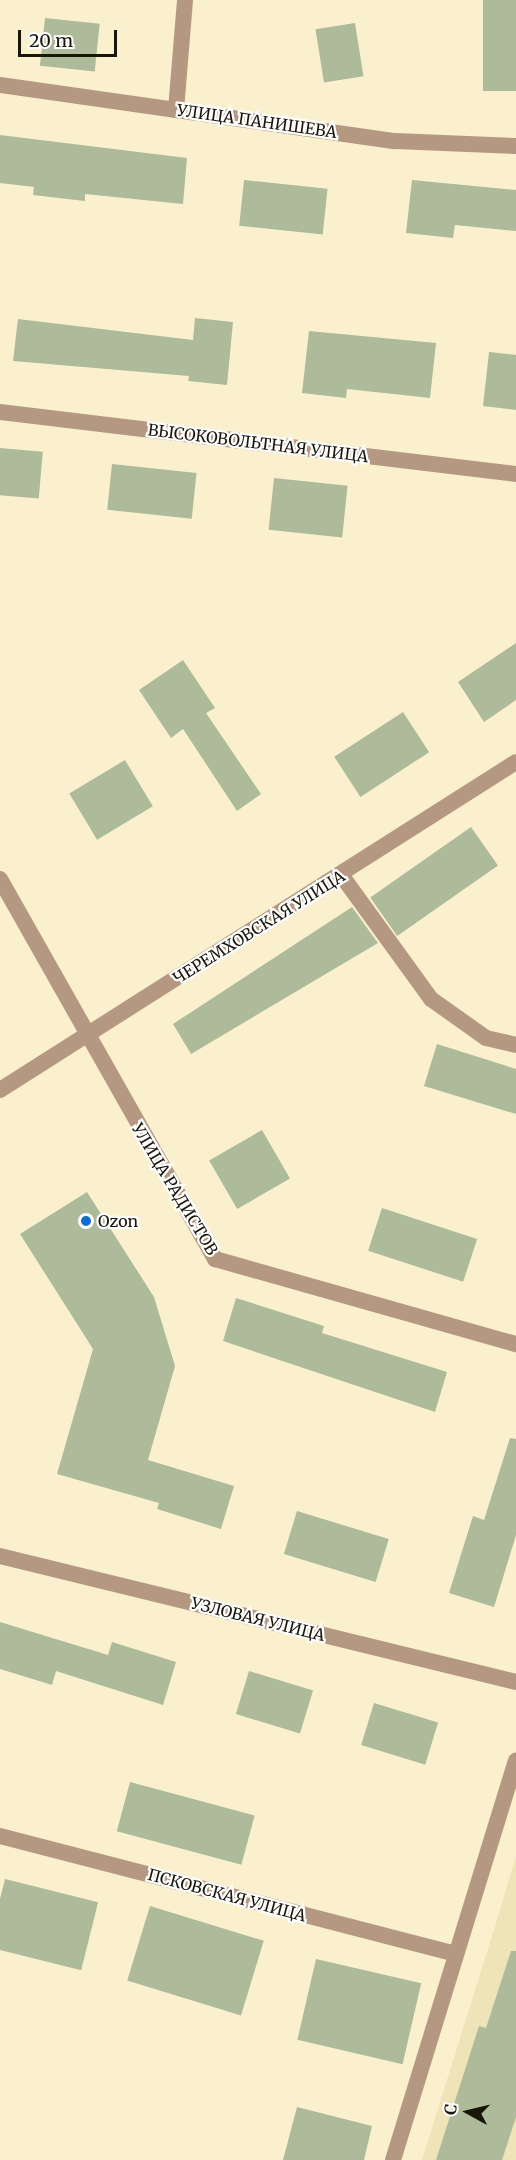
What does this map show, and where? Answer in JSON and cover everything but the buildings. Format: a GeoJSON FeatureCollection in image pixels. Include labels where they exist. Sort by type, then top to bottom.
{"type":"FeatureCollection","features":[{"type":"Feature","properties":{"kind":"street"},"geometry":{"type":"LineString","coordinates":[[176,110],[185,0]]}},
{"type":"Feature","properties":{"kind":"street","name":"УЛИЦА ПАНИШЕВА"},"geometry":{"type":"LineString","coordinates":[[0,85],[395,141],[516,146]]}},
{"type":"Feature","properties":{"kind":"street","name":"ВЫСОКОВОЛЬТНАЯ УЛИЦА"},"geometry":{"type":"LineString","coordinates":[[0,412],[516,474]]}},
{"type":"Feature","properties":{"kind":"street","name":"ЧЕРЕМХОВСКАЯ УЛИЦА"},"geometry":{"type":"LineString","coordinates":[[0,1090],[342,876],[516,762]]}},
{"type":"Feature","properties":{"kind":"street"},"geometry":{"type":"LineString","coordinates":[[342,876],[431,999],[486,1038],[516,1045]]}},
{"type":"Feature","properties":{"kind":"street","name":"УЛИЦА РАДИСТОВ"},"geometry":{"type":"LineString","coordinates":[[0,879],[85,1035],[215,1259],[516,1344]]}},
{"type":"Feature","properties":{"kind":"street","name":"УЗЛОВАЯ УЛИЦА"},"geometry":{"type":"LineString","coordinates":[[0,1556],[516,1682]]}},
{"type":"Feature","properties":{"kind":"street"},"geometry":{"type":"LineString","coordinates":[[393,2160],[516,1760]]}},
{"type":"Feature","properties":{"kind":"street","name":"ПСКОВСКАЯ УЛИЦА"},"geometry":{"type":"LineString","coordinates":[[0,1836],[455,1954]]}},
{"type":"Feature","properties":{"kind":"shaded area"},"geometry":{"type":"Polygon","coordinates":[[[516,1856],[516,2160],[422,2160],[496,1923],[516,1856]]]}},
{"type":"Feature","properties":{"kind":"place","name":"Ozon"},"geometry":{"type":"Point","coordinates":[86,1221]}}]}
